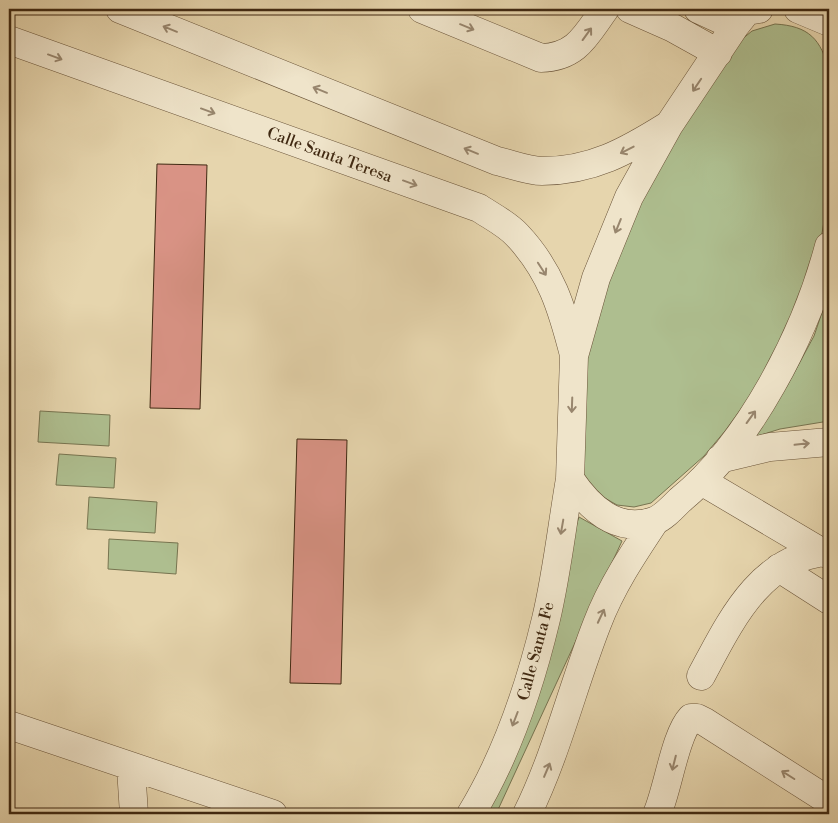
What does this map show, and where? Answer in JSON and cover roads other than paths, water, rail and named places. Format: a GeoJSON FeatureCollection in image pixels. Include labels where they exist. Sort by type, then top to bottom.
{"type":"FeatureCollection","features":[{"type":"Feature","properties":{"kind":"street"},"geometry":{"type":"LineString","coordinates":[[120,9],[497,161],[541,171],[583,167],[625,152],[669,125]]}},
{"type":"Feature","properties":{"kind":"street"},"geometry":{"type":"LineString","coordinates":[[422,9],[541,58],[553,58],[574,49],[606,9]]}},
{"type":"Feature","properties":{"kind":"street"},"geometry":{"type":"LineString","coordinates":[[630,9],[673,28],[718,53]]}},
{"type":"Feature","properties":{"kind":"street"},"geometry":{"type":"LineString","coordinates":[[698,9],[747,14]]}},
{"type":"Feature","properties":{"kind":"street"},"geometry":{"type":"LineString","coordinates":[[798,9],[829,22]]}},
{"type":"Feature","properties":{"kind":"street"},"geometry":{"type":"LineString","coordinates":[[574,356],[596,278],[626,206],[669,125],[747,14]]}},
{"type":"Feature","properties":{"kind":"street","name":"Calle Santa Teresa"},"geometry":{"type":"LineString","coordinates":[[9,40],[479,208],[516,234],[544,270],[561,305],[574,356]]}},
{"type":"Feature","properties":{"kind":"street"},"geometry":{"type":"LineString","coordinates":[[527,814],[554,753],[597,624],[622,570],[655,521],[703,482],[756,410],[791,350],[820,281],[829,246]]}},
{"type":"Feature","properties":{"kind":"street","name":"Calle Santa Fe"},"geometry":{"type":"LineString","coordinates":[[471,814],[500,757],[525,694],[547,618],[570,479],[574,356]]}},
{"type":"Feature","properties":{"kind":"street"},"geometry":{"type":"LineString","coordinates":[[720,460],[770,447],[829,442]]}},
{"type":"Feature","properties":{"kind":"street"},"geometry":{"type":"LineString","coordinates":[[570,479],[581,496],[602,516],[631,524],[655,521]]}},
{"type":"Feature","properties":{"kind":"street"},"geometry":{"type":"LineString","coordinates":[[703,482],[826,552]]}},
{"type":"Feature","properties":{"kind":"street"},"geometry":{"type":"LineString","coordinates":[[700,676],[742,604],[759,584],[779,568],[803,557],[826,552]]}},
{"type":"Feature","properties":{"kind":"street"},"geometry":{"type":"LineString","coordinates":[[779,568],[829,600]]}},
{"type":"Feature","properties":{"kind":"street"},"geometry":{"type":"LineString","coordinates":[[657,814],[671,776],[681,733],[691,718],[697,718],[706,722],[829,801]]}},
{"type":"Feature","properties":{"kind":"street"},"geometry":{"type":"LineString","coordinates":[[9,725],[131,768],[274,814]]}},
{"type":"Feature","properties":{"kind":"street"},"geometry":{"type":"LineString","coordinates":[[131,768],[134,814]]}}]}
